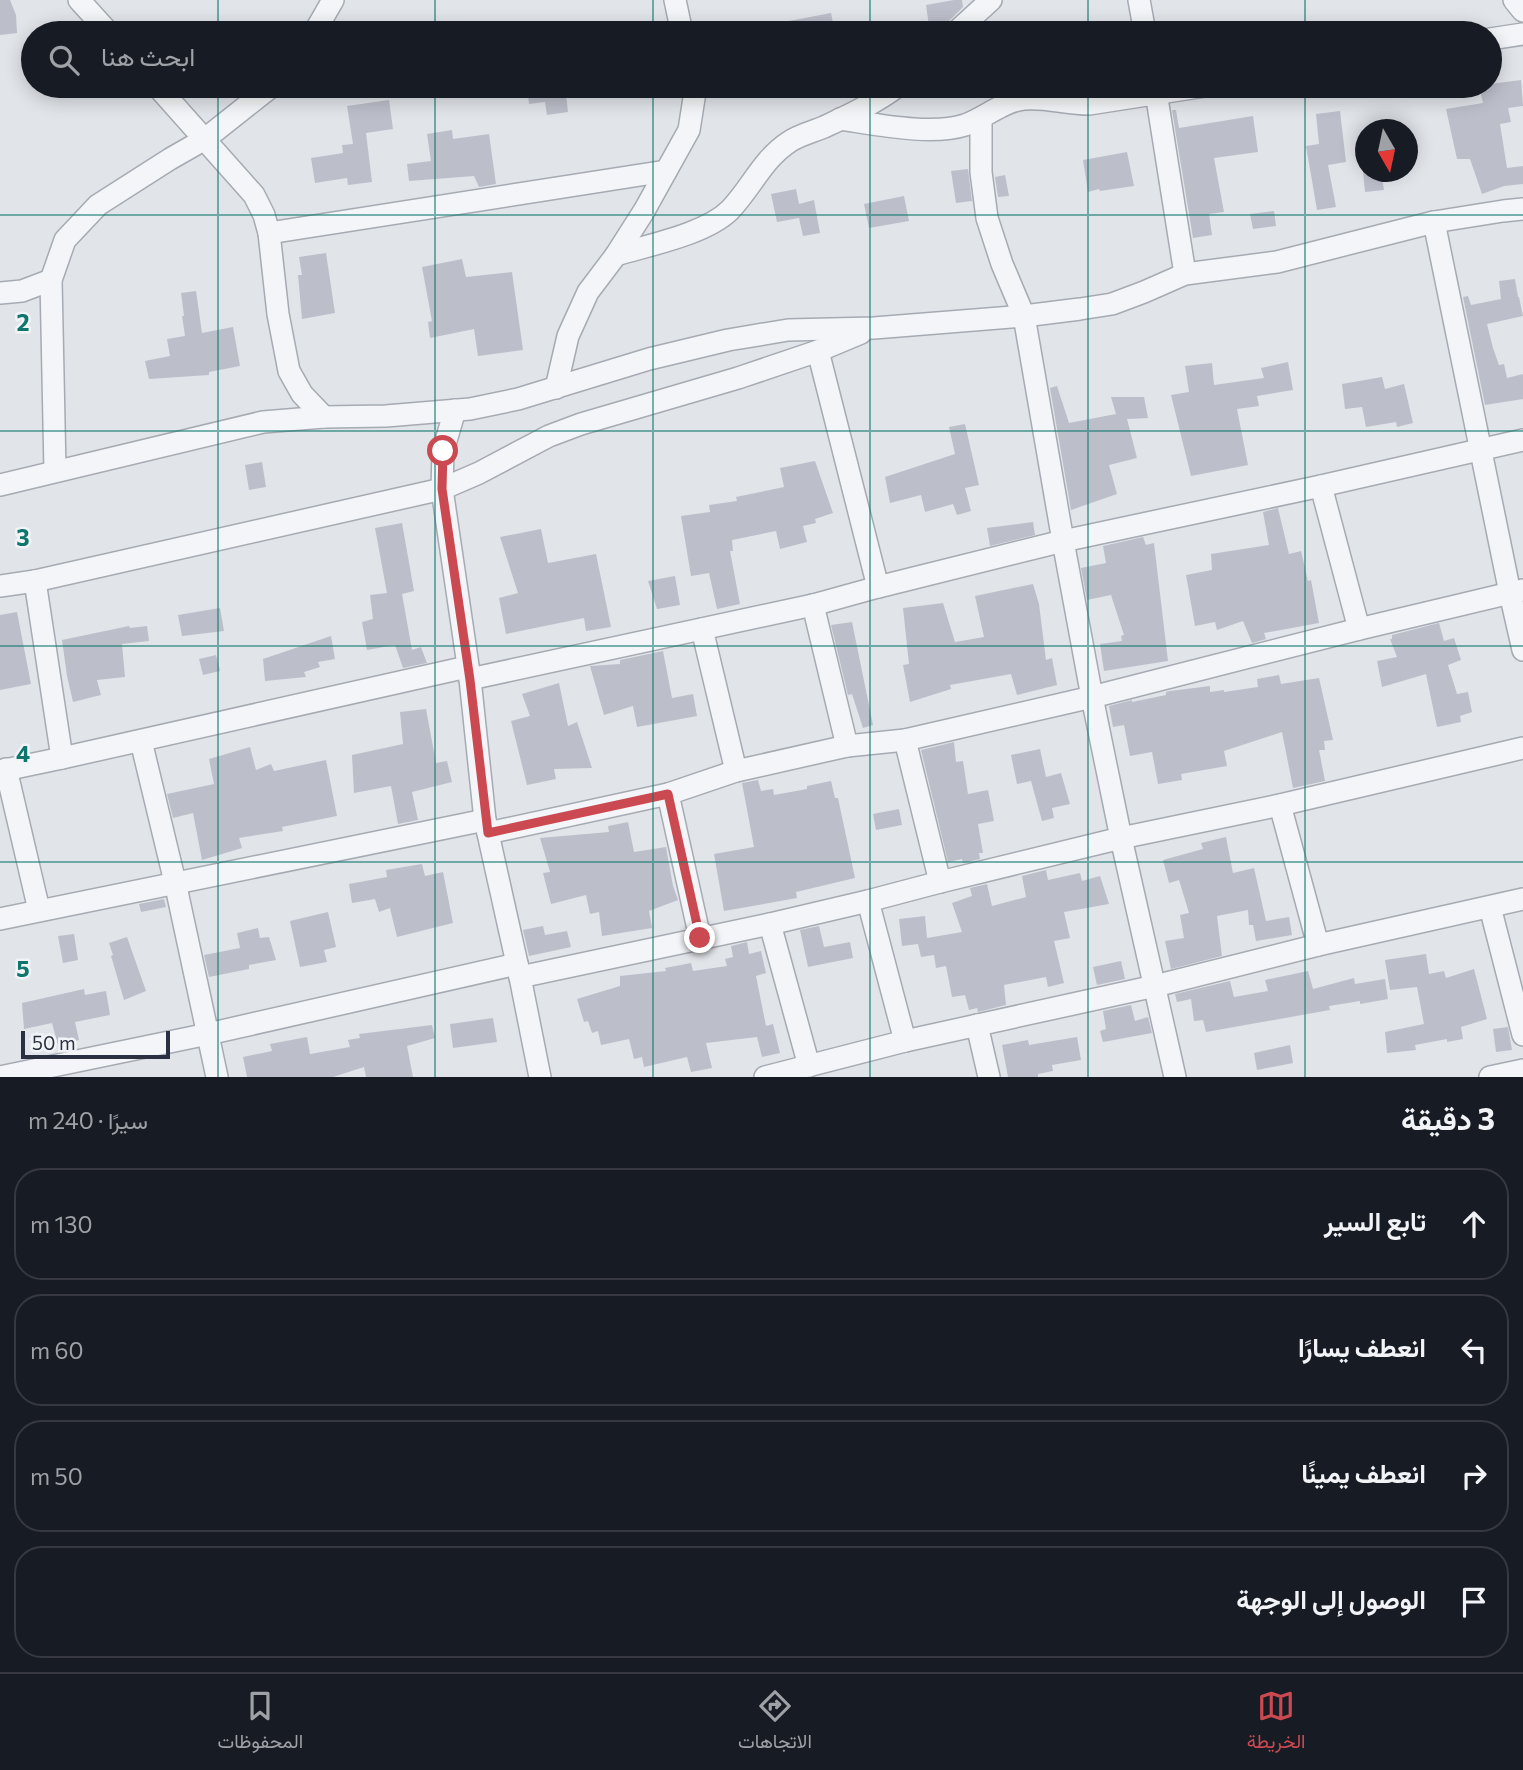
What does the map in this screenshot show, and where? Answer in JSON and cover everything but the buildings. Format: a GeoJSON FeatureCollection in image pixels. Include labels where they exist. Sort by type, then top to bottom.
{"type":"FeatureCollection","features":[{"type":"Feature","properties":{"kind":"street"},"geometry":{"type":"LineString","coordinates":[[79,0],[98,21]]}},
{"type":"Feature","properties":{"kind":"street"},"geometry":{"type":"LineString","coordinates":[[321,21],[333,0]]}},
{"type":"Feature","properties":{"kind":"street"},"geometry":{"type":"LineString","coordinates":[[676,0],[679,21]]}},
{"type":"Feature","properties":{"kind":"street"},"geometry":{"type":"LineString","coordinates":[[968,21],[991,0]]}},
{"type":"Feature","properties":{"kind":"street"},"geometry":{"type":"LineString","coordinates":[[1139,0],[1143,21]]}},
{"type":"Feature","properties":{"kind":"street"},"geometry":{"type":"LineString","coordinates":[[1514,0],[1523,11]]}},
{"type":"Feature","properties":{"kind":"street"},"geometry":{"type":"LineString","coordinates":[[1502,38],[1523,34]]}},
{"type":"Feature","properties":{"kind":"street"},"geometry":{"type":"LineString","coordinates":[[168,98],[254,195],[264,215],[289,371],[302,394],[324,417]]}},
{"type":"Feature","properties":{"kind":"street"},"geometry":{"type":"LineString","coordinates":[[55,471],[51,280],[65,240],[98,205],[205,139],[257,98]]}},
{"type":"Feature","properties":{"kind":"street"},"geometry":{"type":"LineString","coordinates":[[556,388],[572,326],[589,292],[644,211],[689,130],[694,98]]}},
{"type":"Feature","properties":{"kind":"street"},"geometry":{"type":"LineString","coordinates":[[616,255],[702,229],[729,211],[772,155],[792,139],[882,98]]}},
{"type":"Feature","properties":{"kind":"street"},"geometry":{"type":"LineString","coordinates":[[840,119],[915,129],[951,128],[981,118],[1020,99],[1039,98],[1089,104],[1118,98]]}},
{"type":"Feature","properties":{"kind":"street"},"geometry":{"type":"LineString","coordinates":[[1157,98],[1185,274]]}},
{"type":"Feature","properties":{"kind":"street"},"geometry":{"type":"LineString","coordinates":[[981,118],[981,172],[987,218],[1002,264],[1024,316],[1092,697],[1175,1077]]}},
{"type":"Feature","properties":{"kind":"street"},"geometry":{"type":"LineString","coordinates":[[269,233],[666,171]]}},
{"type":"Feature","properties":{"kind":"street"},"geometry":{"type":"LineString","coordinates":[[0,485],[263,422],[455,410],[519,399],[649,359],[728,340],[788,330],[874,328],[1080,309],[1112,303],[1185,274],[1277,262],[1434,222],[1523,209]]}},
{"type":"Feature","properties":{"kind":"street"},"geometry":{"type":"LineString","coordinates":[[1434,222],[1482,450],[1516,592],[1523,649]]}},
{"type":"Feature","properties":{"kind":"street"},"geometry":{"type":"LineString","coordinates":[[0,293],[22,292],[51,280]]}},
{"type":"Feature","properties":{"kind":"street"},"geometry":{"type":"LineString","coordinates":[[0,586],[35,581],[442,489],[549,436],[581,424],[818,351],[874,328]]}},
{"type":"Feature","properties":{"kind":"street"},"geometry":{"type":"LineString","coordinates":[[818,351],[878,587]]}},
{"type":"Feature","properties":{"kind":"street"},"geometry":{"type":"LineString","coordinates":[[455,410],[443,451],[442,489],[486,827],[540,1077]]}},
{"type":"Feature","properties":{"kind":"street"},"geometry":{"type":"LineString","coordinates":[[39,910],[3,770],[468,673],[813,605],[1063,541],[1523,440]]}},
{"type":"Feature","properties":{"kind":"street"},"geometry":{"type":"LineString","coordinates":[[1321,486],[1359,629]]}},
{"type":"Feature","properties":{"kind":"street"},"geometry":{"type":"LineString","coordinates":[[35,581],[62,758]]}},
{"type":"Feature","properties":{"kind":"street"},"geometry":{"type":"LineString","coordinates":[[0,919],[175,883],[668,794],[736,771],[846,746],[905,740],[1092,697],[1516,592]]}},
{"type":"Feature","properties":{"kind":"street"},"geometry":{"type":"LineString","coordinates":[[813,605],[846,746]]}},
{"type":"Feature","properties":{"kind":"street"},"geometry":{"type":"LineString","coordinates":[[702,629],[736,771]]}},
{"type":"Feature","properties":{"kind":"street"},"geometry":{"type":"LineString","coordinates":[[905,740],[940,882]]}},
{"type":"Feature","properties":{"kind":"street"},"geometry":{"type":"LineString","coordinates":[[141,741],[217,1077]]}},
{"type":"Feature","properties":{"kind":"street"},"geometry":{"type":"LineString","coordinates":[[0,1077],[53,1071],[208,1034],[770,924],[1121,838],[1280,806],[1523,748]]}},
{"type":"Feature","properties":{"kind":"street"},"geometry":{"type":"LineString","coordinates":[[668,794],[700,938]]}},
{"type":"Feature","properties":{"kind":"street"},"geometry":{"type":"LineString","coordinates":[[1280,806],[1318,945]]}},
{"type":"Feature","properties":{"kind":"street"},"geometry":{"type":"LineString","coordinates":[[765,1077],[905,1041],[1155,986],[1318,945],[1523,899]]}},
{"type":"Feature","properties":{"kind":"street"},"geometry":{"type":"LineString","coordinates":[[868,901],[905,1041]]}},
{"type":"Feature","properties":{"kind":"street"},"geometry":{"type":"LineString","coordinates":[[1490,906],[1523,1035]]}},
{"type":"Feature","properties":{"kind":"street"},"geometry":{"type":"LineString","coordinates":[[770,924],[809,1066]]}},
{"type":"Feature","properties":{"kind":"street"},"geometry":{"type":"LineString","coordinates":[[977,1025],[989,1077]]}},
{"type":"Feature","properties":{"kind":"route"},"geometry":{"type":"LineString","coordinates":[[443,451],[442,489],[470,680],[488,833],[668,794],[700,938]]}}]}
